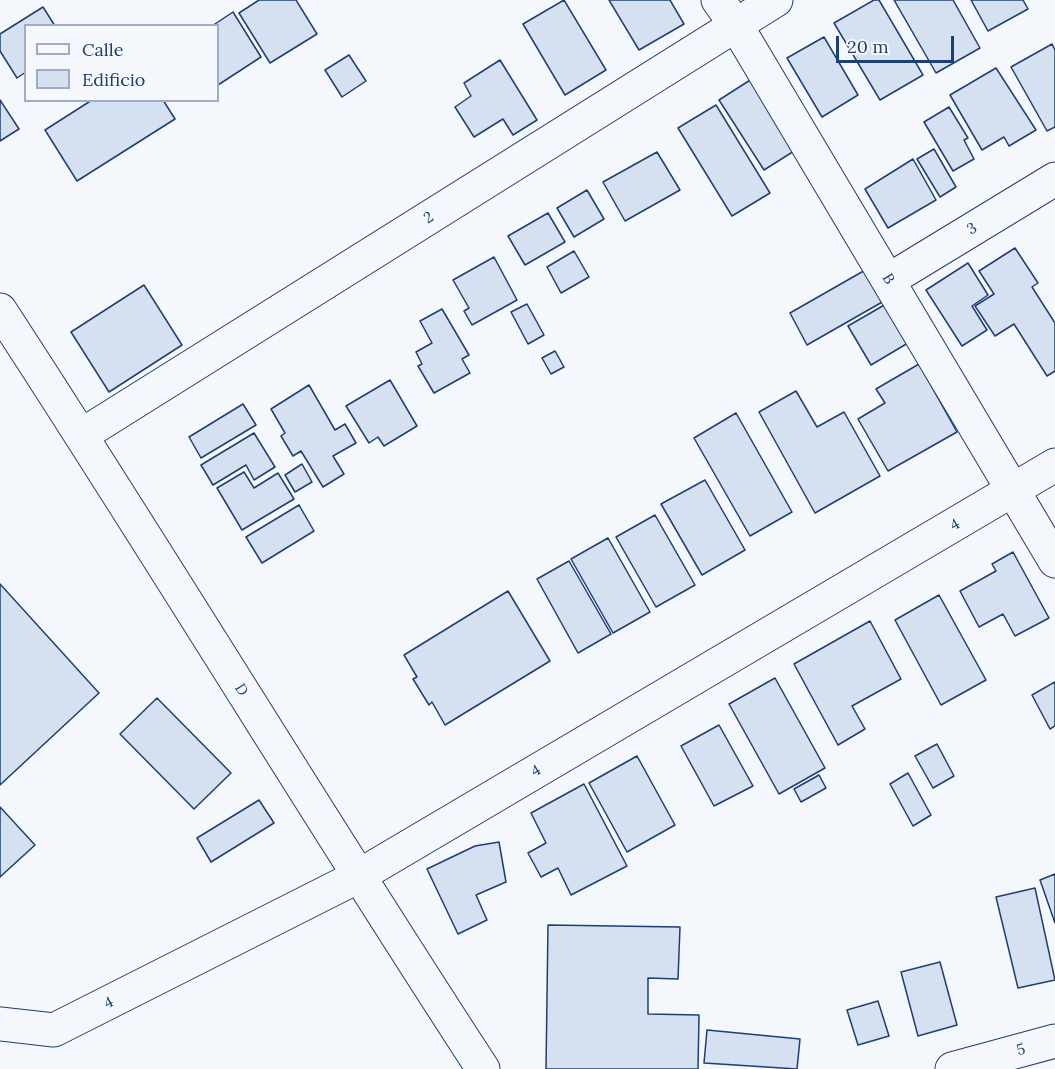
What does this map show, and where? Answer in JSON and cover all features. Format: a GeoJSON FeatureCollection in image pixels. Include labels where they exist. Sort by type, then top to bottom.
{"type":"FeatureCollection","features":[{"type":"Feature","properties":{"kind":"street","name":"2"},"geometry":{"type":"LineString","coordinates":[[82,435],[727,13],[776,0]]}},
{"type":"Feature","properties":{"kind":"street","name":"B"},"geometry":{"type":"LineString","coordinates":[[727,13],[889,280],[1012,492],[1055,561]]}},
{"type":"Feature","properties":{"kind":"street","name":"3"},"geometry":{"type":"LineString","coordinates":[[889,280],[1055,179]]}},
{"type":"Feature","properties":{"kind":"street","name":"D"},"geometry":{"type":"LineString","coordinates":[[0,310],[82,435],[357,877],[483,1069]]}},
{"type":"Feature","properties":{"kind":"street","name":"4"},"geometry":{"type":"LineString","coordinates":[[0,1024],[54,1030],[357,877],[1055,465]]}},
{"type":"Feature","properties":{"kind":"street","name":"5"},"geometry":{"type":"LineString","coordinates":[[952,1069],[1055,1041]]}},
{"type":"Feature","properties":{"kind":"building"},"geometry":{"type":"Polygon","coordinates":[[[259,0],[296,0],[317,34],[270,63],[239,13],[259,0]]]}},
{"type":"Feature","properties":{"kind":"building"},"geometry":{"type":"Polygon","coordinates":[[[564,0],[606,70],[565,95],[523,24],[564,0]]]}},
{"type":"Feature","properties":{"kind":"building"},"geometry":{"type":"Polygon","coordinates":[[[609,0],[670,0],[684,24],[639,50],[609,0]]]}},
{"type":"Feature","properties":{"kind":"building"},"geometry":{"type":"Polygon","coordinates":[[[874,0],[879,0],[923,75],[880,100],[834,23],[874,0]]]}},
{"type":"Feature","properties":{"kind":"building"},"geometry":{"type":"Polygon","coordinates":[[[894,0],[953,0],[980,48],[936,73],[894,0]]]}},
{"type":"Feature","properties":{"kind":"building"},"geometry":{"type":"Polygon","coordinates":[[[971,0],[1023,0],[1028,9],[988,31],[971,0]]]}},
{"type":"Feature","properties":{"kind":"building"},"geometry":{"type":"Polygon","coordinates":[[[43,7],[54,24],[24,24],[24,73],[17,78],[0,51],[0,34],[43,7]]]}},
{"type":"Feature","properties":{"kind":"building"},"geometry":{"type":"Polygon","coordinates":[[[233,12],[261,57],[219,84],[219,24],[215,24],[233,12]]]}},
{"type":"Feature","properties":{"kind":"building"},"geometry":{"type":"Polygon","coordinates":[[[824,37],[858,95],[822,117],[787,58],[824,37]]]}},
{"type":"Feature","properties":{"kind":"building"},"geometry":{"type":"Polygon","coordinates":[[[1052,44],[1055,50],[1055,127],[1047,131],[1011,67],[1052,44]]]}},
{"type":"Feature","properties":{"kind":"building"},"geometry":{"type":"Polygon","coordinates":[[[349,55],[366,81],[342,97],[325,70],[349,55]]]}},
{"type":"Feature","properties":{"kind":"building"},"geometry":{"type":"Polygon","coordinates":[[[500,60],[537,120],[513,135],[503,119],[474,137],[455,107],[471,96],[464,83],[500,60]]]}},
{"type":"Feature","properties":{"kind":"building"},"geometry":{"type":"Polygon","coordinates":[[[996,68],[1036,130],[1009,146],[1004,137],[982,150],[950,95],[996,68]]]}},
{"type":"Feature","properties":{"kind":"building"},"geometry":{"type":"Polygon","coordinates":[[[758,75],[802,146],[764,170],[719,100],[758,75]]]}},
{"type":"Feature","properties":{"kind":"building"},"geometry":{"type":"Polygon","coordinates":[[[0,100],[19,129],[0,141],[0,100]]]}},
{"type":"Feature","properties":{"kind":"building"},"geometry":{"type":"Polygon","coordinates":[[[89,102],[164,102],[175,119],[77,181],[45,130],[89,102]]]}},
{"type":"Feature","properties":{"kind":"building"},"geometry":{"type":"Polygon","coordinates":[[[716,105],[770,193],[732,216],[678,128],[716,105]]]}},
{"type":"Feature","properties":{"kind":"building"},"geometry":{"type":"Polygon","coordinates":[[[949,107],[968,138],[964,140],[974,159],[953,171],[924,122],[949,107]]]}},
{"type":"Feature","properties":{"kind":"building"},"geometry":{"type":"Polygon","coordinates":[[[934,149],[956,187],[940,197],[917,159],[934,149]]]}},
{"type":"Feature","properties":{"kind":"building"},"geometry":{"type":"Polygon","coordinates":[[[657,152],[680,190],[625,221],[603,182],[657,152]]]}},
{"type":"Feature","properties":{"kind":"building"},"geometry":{"type":"Polygon","coordinates":[[[913,159],[936,200],[888,228],[865,189],[913,159]]]}},
{"type":"Feature","properties":{"kind":"building"},"geometry":{"type":"Polygon","coordinates":[[[587,190],[604,219],[574,237],[557,208],[587,190]]]}},
{"type":"Feature","properties":{"kind":"building"},"geometry":{"type":"Polygon","coordinates":[[[548,213],[565,242],[525,265],[508,236],[548,213]]]}},
{"type":"Feature","properties":{"kind":"building"},"geometry":{"type":"Polygon","coordinates":[[[1015,248],[1038,283],[1032,287],[1055,323],[1055,371],[1047,376],[1014,324],[995,336],[975,306],[994,294],[979,271],[1015,248]]]}},
{"type":"Feature","properties":{"kind":"building"},"geometry":{"type":"Polygon","coordinates":[[[574,251],[589,277],[561,293],[547,267],[574,251]]]}},
{"type":"Feature","properties":{"kind":"building"},"geometry":{"type":"Polygon","coordinates":[[[494,257],[517,300],[472,325],[464,311],[469,308],[453,280],[494,257]]]}},
{"type":"Feature","properties":{"kind":"building"},"geometry":{"type":"Polygon","coordinates":[[[968,263],[988,295],[972,306],[987,330],[962,346],[926,290],[968,263]]]}},
{"type":"Feature","properties":{"kind":"building"},"geometry":{"type":"Polygon","coordinates":[[[867,269],[884,301],[807,345],[790,313],[867,269]]]}},
{"type":"Feature","properties":{"kind":"building"},"geometry":{"type":"Polygon","coordinates":[[[144,285],[182,345],[109,392],[71,332],[144,285]]]}},
{"type":"Feature","properties":{"kind":"building"},"geometry":{"type":"Polygon","coordinates":[[[527,304],[544,335],[528,344],[511,312],[527,304]]]}},
{"type":"Feature","properties":{"kind":"building"},"geometry":{"type":"Polygon","coordinates":[[[886,304],[908,343],[871,365],[848,326],[886,304]]]}},
{"type":"Feature","properties":{"kind":"building"},"geometry":{"type":"Polygon","coordinates":[[[442,309],[469,355],[462,359],[470,373],[434,393],[418,366],[422,364],[416,352],[432,343],[420,321],[442,309]]]}},
{"type":"Feature","properties":{"kind":"building"},"geometry":{"type":"Polygon","coordinates":[[[555,351],[564,367],[551,374],[542,358],[555,351]]]}},
{"type":"Feature","properties":{"kind":"building"},"geometry":{"type":"Polygon","coordinates":[[[919,364],[957,432],[888,471],[858,419],[885,403],[876,389],[919,364]]]}},
{"type":"Feature","properties":{"kind":"building"},"geometry":{"type":"Polygon","coordinates":[[[390,380],[417,426],[384,446],[378,437],[369,443],[346,406],[390,380]]]}},
{"type":"Feature","properties":{"kind":"building"},"geometry":{"type":"Polygon","coordinates":[[[309,385],[335,430],[345,424],[356,443],[333,456],[344,474],[323,487],[301,451],[293,456],[281,436],[285,433],[271,409],[309,385]]]}},
{"type":"Feature","properties":{"kind":"building"},"geometry":{"type":"Polygon","coordinates":[[[796,391],[817,427],[844,412],[880,476],[815,513],[759,412],[796,391]]]}},
{"type":"Feature","properties":{"kind":"building"},"geometry":{"type":"Polygon","coordinates":[[[243,404],[256,425],[201,458],[189,437],[243,404]]]}},
{"type":"Feature","properties":{"kind":"building"},"geometry":{"type":"Polygon","coordinates":[[[736,413],[792,512],[750,536],[694,438],[736,413]]]}},
{"type":"Feature","properties":{"kind":"building"},"geometry":{"type":"Polygon","coordinates":[[[254,433],[275,467],[254,480],[246,465],[213,485],[201,465],[254,433]]]}},
{"type":"Feature","properties":{"kind":"building"},"geometry":{"type":"Polygon","coordinates":[[[302,464],[312,482],[295,492],[285,475],[302,464]]]}},
{"type":"Feature","properties":{"kind":"building"},"geometry":{"type":"Polygon","coordinates":[[[244,472],[254,488],[278,473],[294,499],[242,530],[217,488],[244,472]]]}},
{"type":"Feature","properties":{"kind":"building"},"geometry":{"type":"Polygon","coordinates":[[[705,480],[745,550],[702,575],[661,504],[705,480]]]}},
{"type":"Feature","properties":{"kind":"building"},"geometry":{"type":"Polygon","coordinates":[[[299,505],[314,531],[262,563],[246,537],[299,505]]]}},
{"type":"Feature","properties":{"kind":"building"},"geometry":{"type":"Polygon","coordinates":[[[655,515],[695,585],[656,607],[616,537],[655,515]]]}},
{"type":"Feature","properties":{"kind":"building"},"geometry":{"type":"Polygon","coordinates":[[[608,538],[650,612],[613,633],[571,559],[608,538]]]}},
{"type":"Feature","properties":{"kind":"building"},"geometry":{"type":"Polygon","coordinates":[[[1013,552],[1049,618],[1015,636],[1003,614],[979,627],[960,591],[996,571],[992,564],[1013,552]]]}},
{"type":"Feature","properties":{"kind":"building"},"geometry":{"type":"Polygon","coordinates":[[[569,561],[611,634],[578,653],[537,579],[569,561]]]}},
{"type":"Feature","properties":{"kind":"building"},"geometry":{"type":"Polygon","coordinates":[[[0,584],[99,693],[0,785],[0,584]]]}},
{"type":"Feature","properties":{"kind":"building"},"geometry":{"type":"Polygon","coordinates":[[[508,591],[550,661],[445,725],[432,702],[429,705],[413,679],[417,677],[404,655],[508,591]]]}},
{"type":"Feature","properties":{"kind":"building"},"geometry":{"type":"Polygon","coordinates":[[[939,595],[986,680],[941,705],[895,620],[939,595]]]}},
{"type":"Feature","properties":{"kind":"building"},"geometry":{"type":"Polygon","coordinates":[[[870,621],[901,679],[852,706],[865,729],[838,745],[794,664],[870,621]]]}},
{"type":"Feature","properties":{"kind":"building"},"geometry":{"type":"Polygon","coordinates":[[[775,678],[825,768],[779,794],[729,704],[775,678]]]}},
{"type":"Feature","properties":{"kind":"building"},"geometry":{"type":"Polygon","coordinates":[[[1055,682],[1055,726],[1050,729],[1032,695],[1055,682]]]}},
{"type":"Feature","properties":{"kind":"building"},"geometry":{"type":"Polygon","coordinates":[[[157,698],[231,773],[194,809],[120,734],[157,698]]]}},
{"type":"Feature","properties":{"kind":"building"},"geometry":{"type":"Polygon","coordinates":[[[719,725],[753,786],[714,806],[681,746],[719,725]]]}},
{"type":"Feature","properties":{"kind":"building"},"geometry":{"type":"Polygon","coordinates":[[[937,744],[954,776],[933,788],[915,756],[937,744]]]}},
{"type":"Feature","properties":{"kind":"building"},"geometry":{"type":"Polygon","coordinates":[[[637,756],[675,825],[627,852],[589,783],[637,756]]]}},
{"type":"Feature","properties":{"kind":"building"},"geometry":{"type":"Polygon","coordinates":[[[908,773],[931,815],[913,826],[890,784],[908,773]]]}},
{"type":"Feature","properties":{"kind":"building"},"geometry":{"type":"Polygon","coordinates":[[[819,775],[826,788],[801,802],[794,789],[819,775]]]}},
{"type":"Feature","properties":{"kind":"building"},"geometry":{"type":"Polygon","coordinates":[[[584,784],[627,866],[571,895],[558,868],[541,877],[528,853],[546,843],[531,813],[584,784]]]}},
{"type":"Feature","properties":{"kind":"building"},"geometry":{"type":"Polygon","coordinates":[[[259,800],[274,823],[211,862],[197,838],[259,800]]]}},
{"type":"Feature","properties":{"kind":"building"},"geometry":{"type":"Polygon","coordinates":[[[0,807],[35,845],[0,877],[0,807]]]}},
{"type":"Feature","properties":{"kind":"building"},"geometry":{"type":"Polygon","coordinates":[[[499,842],[506,882],[476,895],[487,920],[458,934],[427,869],[475,846],[499,842]]]}},
{"type":"Feature","properties":{"kind":"building"},"geometry":{"type":"Polygon","coordinates":[[[1055,874],[1055,923],[1040,880],[1055,874]]]}},
{"type":"Feature","properties":{"kind":"building"},"geometry":{"type":"Polygon","coordinates":[[[1035,888],[1055,980],[1018,988],[996,897],[1035,888]]]}},
{"type":"Feature","properties":{"kind":"building"},"geometry":{"type":"Polygon","coordinates":[[[548,925],[680,927],[678,979],[648,978],[648,1014],[699,1015],[698,1069],[546,1069],[548,925]]]}},
{"type":"Feature","properties":{"kind":"building"},"geometry":{"type":"Polygon","coordinates":[[[940,962],[957,1025],[918,1036],[901,972],[940,962]]]}},
{"type":"Feature","properties":{"kind":"building"},"geometry":{"type":"Polygon","coordinates":[[[878,1001],[889,1036],[858,1045],[847,1010],[878,1001]]]}},
{"type":"Feature","properties":{"kind":"building"},"geometry":{"type":"Polygon","coordinates":[[[707,1030],[800,1039],[797,1069],[704,1063],[707,1030]]]}}]}
